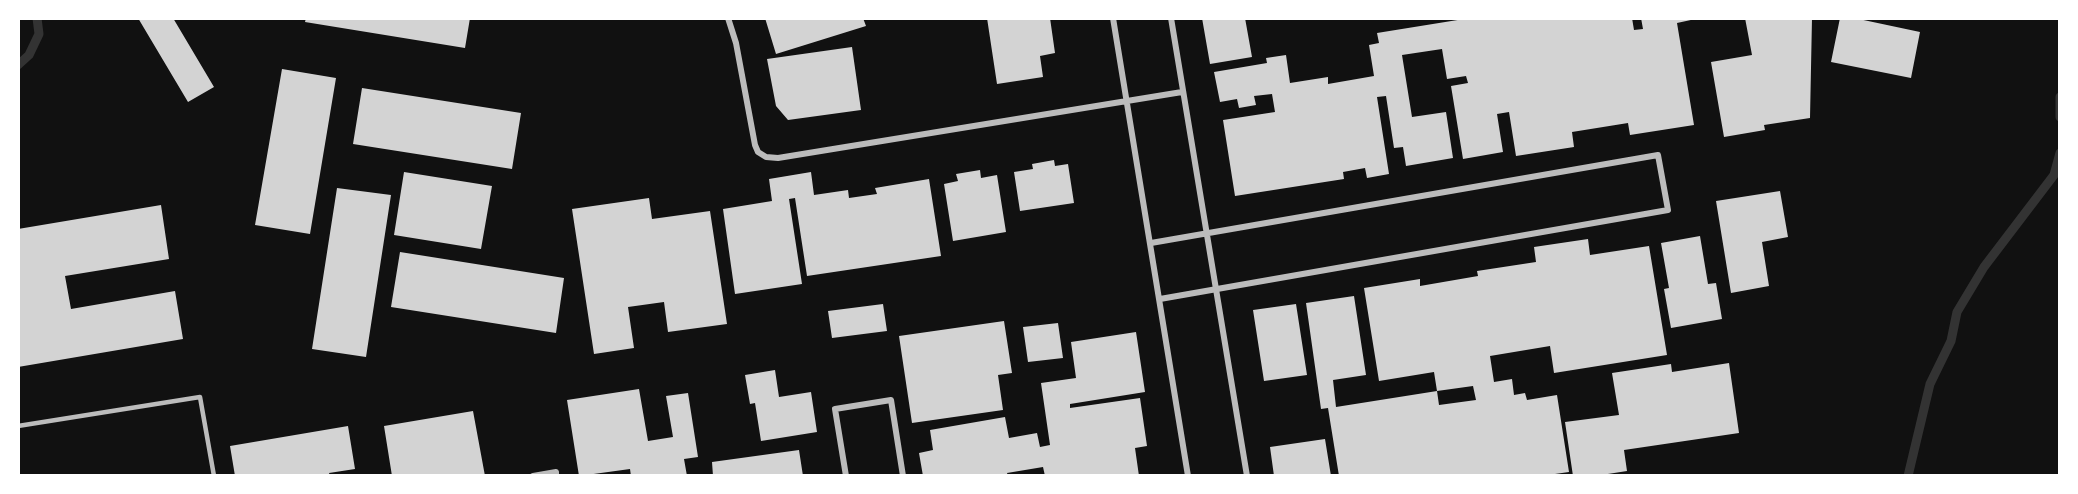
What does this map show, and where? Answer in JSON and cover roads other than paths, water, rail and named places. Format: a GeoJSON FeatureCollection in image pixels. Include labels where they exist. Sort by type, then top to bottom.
{"type":"FeatureCollection","features":[{"type":"Feature","properties":{"kind":"street"},"geometry":{"type":"LineString","coordinates":[[728,18],[736,43],[755,145],[758,152],[766,157],[778,158],[1182,92]]}},
{"type":"Feature","properties":{"kind":"street"},"geometry":{"type":"LineString","coordinates":[[1113,18],[1188,476]]}},
{"type":"Feature","properties":{"kind":"street"},"geometry":{"type":"LineString","coordinates":[[1170,18],[1247,476]]}},
{"type":"Feature","properties":{"kind":"street"},"geometry":{"type":"LineString","coordinates":[[1150,243],[1658,155],[1668,210],[1160,299]]}},
{"type":"Feature","properties":{"kind":"street"},"geometry":{"type":"LineString","coordinates":[[846,476],[835,409],[891,400],[903,476]]}},
{"type":"Feature","properties":{"kind":"street"},"geometry":{"type":"LineString","coordinates":[[533,476],[556,472],[556,476]]}},
{"type":"Feature","properties":{"kind":"lane"},"geometry":{"type":"LineString","coordinates":[[18,426],[200,397],[214,476]]}},
{"type":"Feature","properties":{"kind":"waterway"},"geometry":{"type":"LineString","coordinates":[[18,65],[29,55],[39,34],[37,18]]}},
{"type":"Feature","properties":{"kind":"waterway"},"geometry":{"type":"LineString","coordinates":[[2060,97],[2060,117]]}},
{"type":"Feature","properties":{"kind":"waterway"},"geometry":{"type":"LineString","coordinates":[[1908,476],[1930,384],[1951,341],[1957,312],[1984,267],[2054,175],[2060,153]]}}]}
